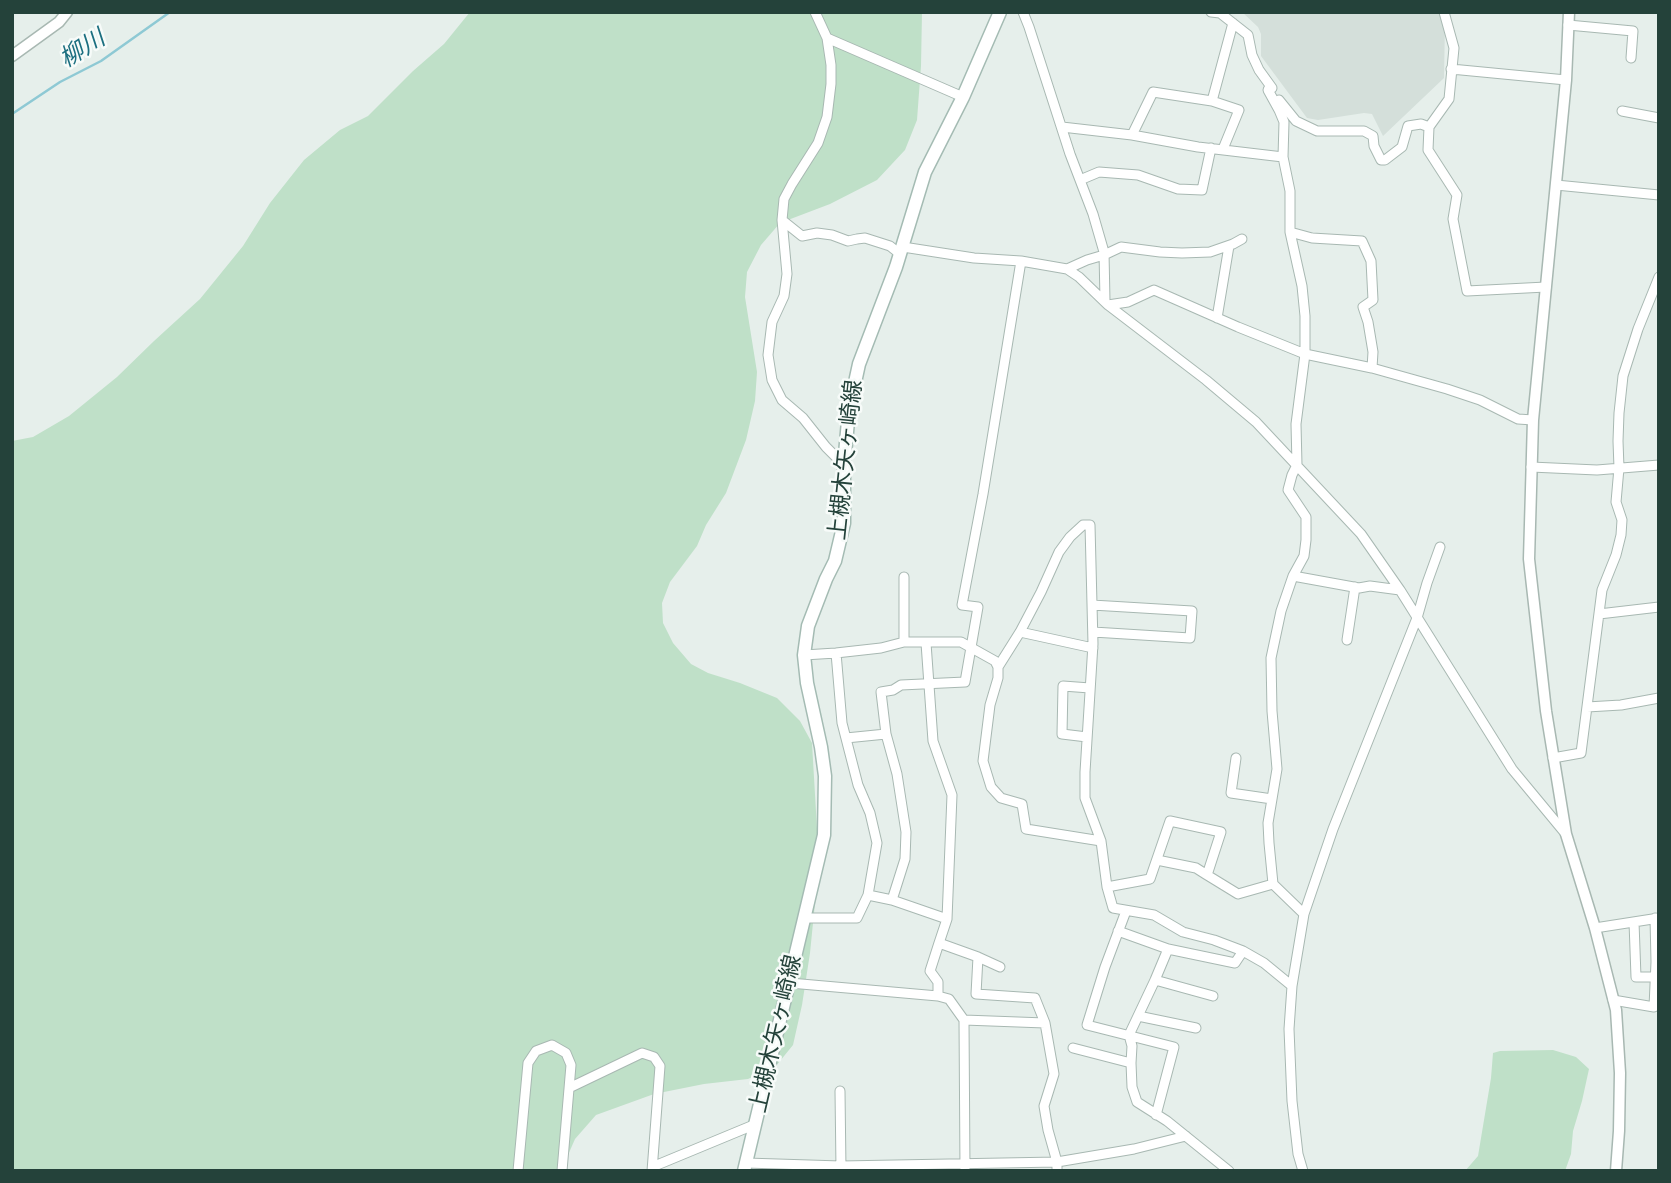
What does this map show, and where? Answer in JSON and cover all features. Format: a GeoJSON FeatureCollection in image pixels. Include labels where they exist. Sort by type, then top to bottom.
{"type":"FeatureCollection","features":[{"type":"Feature","properties":{"kind":"main road","name":"上槻木矢ヶ崎線"},"geometry":{"type":"LineString","coordinates":[[745,1167],[824,835],[825,776],[804,655],[808,626],[835,561],[844,523],[844,465],[849,410],[859,364],[901,250],[925,172],[963,97],[1000,12]]}},
{"type":"Feature","properties":{"kind":"street"},"geometry":{"type":"LineString","coordinates":[[12,56],[60,22],[67,12]]}},
{"type":"Feature","properties":{"kind":"street"},"geometry":{"type":"LineString","coordinates":[[815,12],[827,38],[831,65],[827,117],[818,143],[784,200],[782,220],[787,274],[785,296],[772,322],[768,355],[772,380],[782,400],[803,418],[844,465]]}},
{"type":"Feature","properties":{"kind":"street"},"geometry":{"type":"LineString","coordinates":[[1023,12],[1093,214],[1104,256],[1107,303]]}},
{"type":"Feature","properties":{"kind":"street"},"geometry":{"type":"LineString","coordinates":[[1212,12],[1220,13],[1248,35],[1252,55],[1259,69],[1296,121],[1317,131],[1364,131],[1373,136],[1374,146],[1381,160],[1385,160],[1402,147],[1408,126],[1421,124],[1429,127]]}},
{"type":"Feature","properties":{"kind":"street"},"geometry":{"type":"LineString","coordinates":[[1444,12],[1454,48],[1449,99],[1429,127],[1429,150],[1457,195],[1453,219],[1467,291],[1546,288]]}},
{"type":"Feature","properties":{"kind":"street"},"geometry":{"type":"LineString","coordinates":[[1569,12],[1566,80],[1533,420],[1529,559],[1545,710],[1566,834],[1616,1010],[1620,1073],[1616,1171]]}},
{"type":"Feature","properties":{"kind":"street"},"geometry":{"type":"LineString","coordinates":[[1212,101],[1233,23]]}},
{"type":"Feature","properties":{"kind":"street"},"geometry":{"type":"LineString","coordinates":[[1568,25],[1633,31],[1631,58]]}},
{"type":"Feature","properties":{"kind":"street"},"geometry":{"type":"LineString","coordinates":[[827,38],[963,97]]}},
{"type":"Feature","properties":{"kind":"street"},"geometry":{"type":"LineString","coordinates":[[1451,69],[1566,80]]}},
{"type":"Feature","properties":{"kind":"street"},"geometry":{"type":"LineString","coordinates":[[1270,86],[1268,90],[1283,122],[1283,157],[1290,191],[1290,232],[1305,316],[1305,354],[1296,424],[1297,465],[1288,490],[1306,517],[1306,540],[1304,556],[1293,576],[1281,611],[1271,658],[1277,769],[1268,823],[1273,884],[1304,914]]}},
{"type":"Feature","properties":{"kind":"street"},"geometry":{"type":"LineString","coordinates":[[1132,135],[1153,92],[1212,101],[1239,110],[1223,149]]}},
{"type":"Feature","properties":{"kind":"street"},"geometry":{"type":"LineString","coordinates":[[1622,111],[1659,118]]}},
{"type":"Feature","properties":{"kind":"street"},"geometry":{"type":"LineString","coordinates":[[1062,127],[1283,157]]}},
{"type":"Feature","properties":{"kind":"street"},"geometry":{"type":"LineString","coordinates":[[1080,180],[1099,172],[1138,175],[1178,189],[1202,190],[1211,148]]}},
{"type":"Feature","properties":{"kind":"street"},"geometry":{"type":"LineString","coordinates":[[1556,185],[1659,195]]}},
{"type":"Feature","properties":{"kind":"street"},"geometry":{"type":"LineString","coordinates":[[782,220],[802,236],[817,233],[848,241],[865,239],[901,250],[1021,261],[1067,269],[1079,277],[1107,303],[1206,380],[1271,436],[1361,534],[1400,590],[1512,769],[1566,834]]}},
{"type":"Feature","properties":{"kind":"street"},"geometry":{"type":"LineString","coordinates":[[1290,232],[1312,238],[1362,241],[1371,261],[1373,300],[1363,307],[1373,352],[1372,368]]}},
{"type":"Feature","properties":{"kind":"street"},"geometry":{"type":"LineString","coordinates":[[1067,269],[1121,247],[1182,253],[1210,251],[1242,239]]}},
{"type":"Feature","properties":{"kind":"street"},"geometry":{"type":"LineString","coordinates":[[1217,318],[1229,246]]}},
{"type":"Feature","properties":{"kind":"street"},"geometry":{"type":"LineString","coordinates":[[892,900],[905,859],[906,832],[897,774],[886,734],[881,692],[901,685],[965,682],[978,607],[962,605],[1021,261]]}},
{"type":"Feature","properties":{"kind":"street"},"geometry":{"type":"LineString","coordinates":[[1553,758],[1581,753],[1602,590],[1621,535],[1622,520],[1616,502],[1623,376],[1659,277]]}},
{"type":"Feature","properties":{"kind":"street"},"geometry":{"type":"LineString","coordinates":[[1107,303],[1128,302],[1154,290],[1305,354],[1372,368],[1480,400],[1518,419],[1533,420]]}},
{"type":"Feature","properties":{"kind":"street"},"geometry":{"type":"LineString","coordinates":[[1531,467],[1597,470],[1659,465]]}},
{"type":"Feature","properties":{"kind":"street"},"geometry":{"type":"LineString","coordinates":[[998,667],[1020,632],[1059,552],[1083,525],[1090,525],[1093,648],[1085,797],[1101,841],[1107,887],[1113,908],[1154,915],[1183,932],[1243,951],[1264,963],[1292,986]]}},
{"type":"Feature","properties":{"kind":"street"},"geometry":{"type":"LineString","coordinates":[[1303,1171],[1298,1154],[1290,1074],[1289,1029],[1292,986],[1304,914],[1333,829],[1417,618],[1440,547]]}},
{"type":"Feature","properties":{"kind":"street"},"geometry":{"type":"LineString","coordinates":[[1293,576],[1355,587],[1400,590]]}},
{"type":"Feature","properties":{"kind":"street"},"geometry":{"type":"LineString","coordinates":[[904,577],[904,642]]}},
{"type":"Feature","properties":{"kind":"street"},"geometry":{"type":"LineString","coordinates":[[1347,640],[1355,587]]}},
{"type":"Feature","properties":{"kind":"street"},"geometry":{"type":"LineString","coordinates":[[1092,605],[1192,611],[1190,638],[1093,632]]}},
{"type":"Feature","properties":{"kind":"street"},"geometry":{"type":"LineString","coordinates":[[1599,614],[1659,607]]}},
{"type":"Feature","properties":{"kind":"street"},"geometry":{"type":"LineString","coordinates":[[1020,632],[1093,648]]}},
{"type":"Feature","properties":{"kind":"street"},"geometry":{"type":"LineString","coordinates":[[804,655],[881,648],[904,642],[961,642],[995,661],[998,678],[990,705],[983,761],[990,788],[1001,798],[1023,804],[1026,829],[1101,841]]}},
{"type":"Feature","properties":{"kind":"street"},"geometry":{"type":"LineString","coordinates":[[926,643],[933,741],[952,795],[947,919],[930,971],[938,982],[938,996]]}},
{"type":"Feature","properties":{"kind":"street"},"geometry":{"type":"LineString","coordinates":[[804,918],[857,918],[868,895],[877,843],[846,737],[839,700],[836,653]]}},
{"type":"Feature","properties":{"kind":"street"},"geometry":{"type":"LineString","coordinates":[[1087,737],[1062,734],[1063,687],[1090,688]]}},
{"type":"Feature","properties":{"kind":"street"},"geometry":{"type":"LineString","coordinates":[[1587,707],[1621,705],[1659,698]]}},
{"type":"Feature","properties":{"kind":"street"},"geometry":{"type":"LineString","coordinates":[[846,737],[886,734]]}},
{"type":"Feature","properties":{"kind":"street"},"geometry":{"type":"LineString","coordinates":[[1236,758],[1231,793],[1272,799]]}},
{"type":"Feature","properties":{"kind":"street"},"geometry":{"type":"LineString","coordinates":[[1107,887],[1150,879],[1170,821],[1221,832],[1208,875]]}},
{"type":"Feature","properties":{"kind":"street"},"geometry":{"type":"LineString","coordinates":[[1157,860],[1196,868],[1238,894],[1273,884]]}},
{"type":"Feature","properties":{"kind":"street"},"geometry":{"type":"LineString","coordinates":[[868,895],[892,900],[947,919]]}},
{"type":"Feature","properties":{"kind":"street"},"geometry":{"type":"LineString","coordinates":[[1126,911],[1087,1025],[1174,1046],[1156,1115]]}},
{"type":"Feature","properties":{"kind":"street"},"geometry":{"type":"LineString","coordinates":[[1595,929],[1657,918],[1656,1007],[1613,1000]]}},
{"type":"Feature","properties":{"kind":"street"},"geometry":{"type":"LineString","coordinates":[[1633,922],[1636,977],[1656,977]]}},
{"type":"Feature","properties":{"kind":"street"},"geometry":{"type":"LineString","coordinates":[[1118,931],[1168,949],[1235,964],[1243,951]]}},
{"type":"Feature","properties":{"kind":"street"},"geometry":{"type":"LineString","coordinates":[[939,943],[1000,967]]}},
{"type":"Feature","properties":{"kind":"street"},"geometry":{"type":"LineString","coordinates":[[1168,949],[1129,1035],[1132,1046],[1132,1087],[1137,1102],[1186,1136],[1229,1171]]}},
{"type":"Feature","properties":{"kind":"street"},"geometry":{"type":"LineString","coordinates":[[978,957],[976,994],[1035,998],[1045,1023],[1054,1074],[1044,1106],[1057,1167]]}},
{"type":"Feature","properties":{"kind":"street"},"geometry":{"type":"LineString","coordinates":[[1155,980],[1213,996]]}},
{"type":"Feature","properties":{"kind":"street"},"geometry":{"type":"LineString","coordinates":[[790,983],[949,999],[964,1020],[965,1167]]}},
{"type":"Feature","properties":{"kind":"street"},"geometry":{"type":"LineString","coordinates":[[1138,1016],[1196,1028]]}},
{"type":"Feature","properties":{"kind":"street"},"geometry":{"type":"LineString","coordinates":[[964,1020],[1045,1023]]}},
{"type":"Feature","properties":{"kind":"street"},"geometry":{"type":"LineString","coordinates":[[518,1171],[528,1062],[536,1051],[552,1045],[566,1053],[571,1065],[562,1171]]}},
{"type":"Feature","properties":{"kind":"street"},"geometry":{"type":"LineString","coordinates":[[1073,1048],[1131,1063]]}},
{"type":"Feature","properties":{"kind":"street"},"geometry":{"type":"LineString","coordinates":[[569,1088],[642,1053],[654,1057],[660,1066],[652,1171]]}},
{"type":"Feature","properties":{"kind":"street"},"geometry":{"type":"LineString","coordinates":[[840,1091],[841,1168]]}},
{"type":"Feature","properties":{"kind":"street"},"geometry":{"type":"LineString","coordinates":[[652,1171],[657,1165],[756,1124]]}},
{"type":"Feature","properties":{"kind":"street"},"geometry":{"type":"LineString","coordinates":[[745,1167],[1057,1167],[1186,1136]]}},
{"type":"Feature","properties":{"kind":"shaded area"},"geometry":{"type":"Polygon","coordinates":[[[1242,12],[1440,12],[1445,22],[1444,78],[1383,136],[1372,114],[1318,120],[1307,118],[1261,56],[1261,34],[1258,27],[1242,12]]]}},
{"type":"Feature","properties":{"kind":"green space"},"geometry":{"type":"Polygon","coordinates":[[[470,12],[922,12],[917,120],[905,150],[877,180],[830,204],[780,223],[761,245],[747,272],[745,297],[757,372],[755,401],[746,440],[726,493],[706,525],[697,546],[670,582],[662,603],[663,623],[673,643],[691,664],[708,673],[777,698],[800,721],[812,743],[819,863],[810,953],[793,1045],[776,1066],[748,1079],[654,1094],[596,1115],[575,1139],[561,1171],[12,1171],[12,441],[33,437],[69,416],[117,377],[200,299],[243,246],[270,203],[304,160],[340,130],[368,116],[444,44],[470,12]]]}},
{"type":"Feature","properties":{"kind":"green space"},"geometry":{"type":"Polygon","coordinates":[[[1553,1050],[1576,1057],[1589,1069],[1565,1171],[1465,1171],[1478,1156],[1493,1053],[1553,1050]]]}},
{"type":"Feature","properties":{"kind":"waterway","name":"柳川"},"geometry":{"type":"LineString","coordinates":[[12,114],[60,82],[101,61],[170,12]]}}]}
